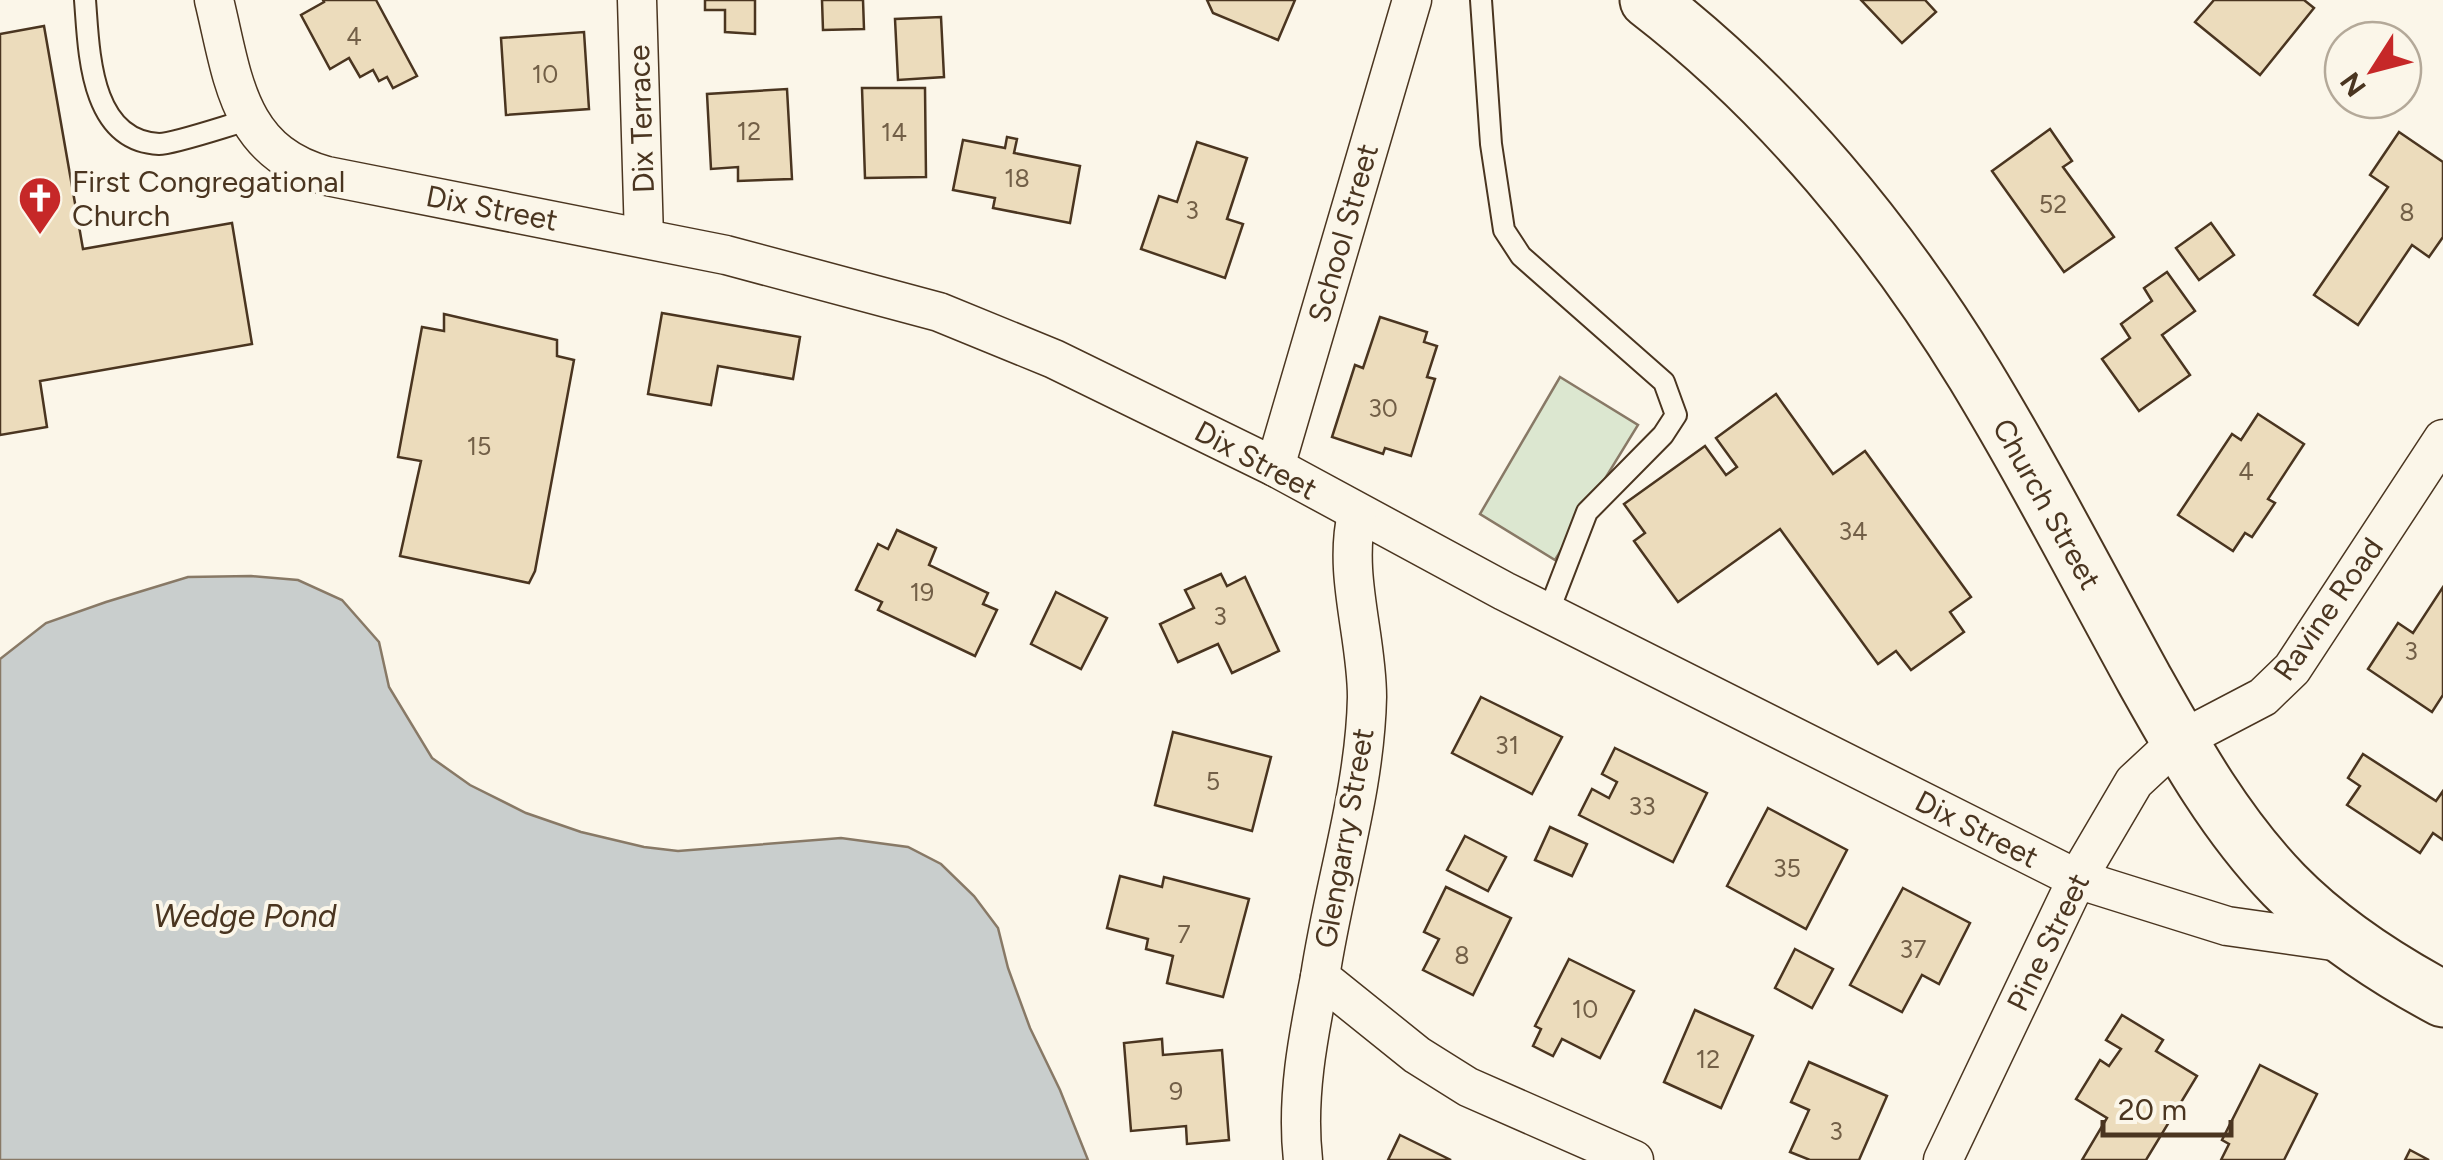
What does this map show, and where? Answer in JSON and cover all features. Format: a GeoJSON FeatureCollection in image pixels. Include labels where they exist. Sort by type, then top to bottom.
{"type":"FeatureCollection","features":[{"type":"Feature","properties":{"kind":"main road","name":"Church Street"},"geometry":{"type":"LineString","coordinates":[[1648,0],[1685,28],[1788,128],[1925,296],[1976,377],[2177,742],[2254,851],[2285,886],[2350,944],[2443,1000]]}},
{"type":"Feature","properties":{"kind":"street","name":"Dix Street"},"geometry":{"type":"LineString","coordinates":[[214,0],[236,90],[248,120],[282,157],[311,172],[644,238],[845,284],[939,312],[1054,359],[1276,467],[1548,613],[2077,879],[2226,926],[2350,944]]}},
{"type":"Feature","properties":{"kind":"street","name":"Dix Terrace"},"geometry":{"type":"LineString","coordinates":[[637,0],[644,238]]}},
{"type":"Feature","properties":{"kind":"street","name":"School Street"},"geometry":{"type":"LineString","coordinates":[[1276,467],[1412,0]]}},
{"type":"Feature","properties":{"kind":"street","name":"Ravine Road"},"geometry":{"type":"LineString","coordinates":[[2177,742],[2263,697],[2292,669],[2443,439]]}},
{"type":"Feature","properties":{"kind":"street","name":"Glengarry Street"},"geometry":{"type":"LineString","coordinates":[[1358,514],[1352,560],[1367,697],[1362,756],[1320,977],[1417,1055],[1468,1086],[1634,1160]]}},
{"type":"Feature","properties":{"kind":"street","name":"Pine Street"},"geometry":{"type":"LineString","coordinates":[[1943,1160],[2077,879],[2134,782],[2177,742]]}},
{"type":"Feature","properties":{"kind":"street"},"geometry":{"type":"LineString","coordinates":[[1303,1160],[1301,1103],[1320,977]]}},
{"type":"Feature","properties":{"kind":"lane"},"geometry":{"type":"LineString","coordinates":[[85,0],[92,76],[109,115],[130,136],[160,144],[248,120]]}},
{"type":"Feature","properties":{"kind":"lane"},"geometry":{"type":"LineString","coordinates":[[1482,0],[1491,144],[1504,230],[1521,256],[1664,382],[1676,416],[1663,435],[1587,512],[1548,613]]}},
{"type":"Feature","properties":{"kind":"green space"},"geometry":{"type":"Polygon","coordinates":[[[1560,377],[1638,425],[1555,560],[1480,514],[1560,377]]]}},
{"type":"Feature","properties":{"kind":"water","name":"Wedge Pond"},"geometry":{"type":"Polygon","coordinates":[[[188,577],[298,580],[342,600],[379,642],[389,687],[432,758],[470,785],[526,813],[581,832],[644,847],[678,851],[841,838],[908,847],[941,864],[974,896],[998,928],[1030,1028],[1088,1160],[0,1160],[0,659],[46,623],[106,602],[188,577]]]}},
{"type":"Feature","properties":{"kind":"building"},"geometry":{"type":"Polygon","coordinates":[[[323,0],[376,0],[417,76],[393,88],[387,77],[379,81],[373,70],[360,77],[349,58],[330,69],[301,15],[323,0]]]}},
{"type":"Feature","properties":{"kind":"building"},"geometry":{"type":"Polygon","coordinates":[[[705,0],[755,0],[755,34],[725,32],[725,10],[705,10],[705,0]]]}},
{"type":"Feature","properties":{"kind":"building"},"geometry":{"type":"Polygon","coordinates":[[[822,0],[863,0],[864,29],[823,30],[822,0]]]}},
{"type":"Feature","properties":{"kind":"building"},"geometry":{"type":"Polygon","coordinates":[[[1207,0],[1295,0],[1278,40],[1213,13],[1207,0]]]}},
{"type":"Feature","properties":{"kind":"building"},"geometry":{"type":"Polygon","coordinates":[[[1861,0],[1925,0],[1936,12],[1902,43],[1861,0]]]}},
{"type":"Feature","properties":{"kind":"building"},"geometry":{"type":"Polygon","coordinates":[[[2214,0],[2304,0],[2314,8],[2260,75],[2195,22],[2214,0]]]}},
{"type":"Feature","properties":{"kind":"building"},"geometry":{"type":"Polygon","coordinates":[[[941,17],[944,77],[898,80],[895,19],[941,17]]]}},
{"type":"Feature","properties":{"kind":"building","name":"First Congregational Church"},"geometry":{"type":"Polygon","coordinates":[[[44,26],[83,249],[232,223],[252,344],[40,381],[47,427],[0,435],[0,34],[44,26]]]}},
{"type":"Feature","properties":{"kind":"building"},"geometry":{"type":"Polygon","coordinates":[[[584,32],[589,109],[506,115],[501,38],[584,32]]]}},
{"type":"Feature","properties":{"kind":"building"},"geometry":{"type":"Polygon","coordinates":[[[862,88],[925,88],[926,177],[865,178],[862,88]]]}},
{"type":"Feature","properties":{"kind":"building"},"geometry":{"type":"Polygon","coordinates":[[[787,89],[792,179],[738,181],[738,167],[711,169],[707,94],[787,89]]]}},
{"type":"Feature","properties":{"kind":"building"},"geometry":{"type":"Polygon","coordinates":[[[2050,129],[2072,161],[2063,167],[2114,237],[2064,272],[1992,171],[2050,129]]]}},
{"type":"Feature","properties":{"kind":"building"},"geometry":{"type":"Polygon","coordinates":[[[2399,132],[2443,162],[2443,237],[2429,257],[2412,245],[2358,325],[2314,295],[2388,187],[2370,175],[2399,132]]]}},
{"type":"Feature","properties":{"kind":"building"},"geometry":{"type":"Polygon","coordinates":[[[1007,137],[1017,139],[1014,153],[1080,166],[1070,223],[993,208],[995,198],[953,190],[963,140],[1005,148],[1007,137]]]}},
{"type":"Feature","properties":{"kind":"building"},"geometry":{"type":"Polygon","coordinates":[[[1197,142],[1247,158],[1227,219],[1243,224],[1225,278],[1141,249],[1159,196],[1177,202],[1197,142]]]}},
{"type":"Feature","properties":{"kind":"building"},"geometry":{"type":"Polygon","coordinates":[[[2211,223],[2234,255],[2199,280],[2176,248],[2211,223]]]}},
{"type":"Feature","properties":{"kind":"building"},"geometry":{"type":"Polygon","coordinates":[[[2167,272],[2195,311],[2162,335],[2190,375],[2139,411],[2102,359],[2130,338],[2121,324],[2152,301],[2144,288],[2167,272]]]}},
{"type":"Feature","properties":{"kind":"building"},"geometry":{"type":"Polygon","coordinates":[[[662,313],[800,337],[793,379],[718,366],[711,405],[648,394],[662,313]]]}},
{"type":"Feature","properties":{"kind":"building"},"geometry":{"type":"Polygon","coordinates":[[[444,314],[557,340],[557,356],[574,360],[535,571],[529,583],[400,556],[421,461],[398,457],[422,327],[444,331],[444,314]]]}},
{"type":"Feature","properties":{"kind":"building"},"geometry":{"type":"Polygon","coordinates":[[[1380,317],[1427,332],[1424,342],[1437,346],[1427,377],[1435,379],[1411,456],[1385,448],[1383,454],[1332,437],[1355,365],[1363,368],[1380,317]]]}},
{"type":"Feature","properties":{"kind":"building"},"geometry":{"type":"Polygon","coordinates":[[[1776,394],[1833,474],[1865,451],[1971,597],[1950,612],[1964,632],[1911,670],[1896,651],[1878,664],[1780,529],[1678,602],[1634,541],[1645,533],[1624,504],[1705,446],[1726,475],[1737,467],[1716,438],[1776,394]]]}},
{"type":"Feature","properties":{"kind":"building"},"geometry":{"type":"Polygon","coordinates":[[[2258,414],[2304,444],[2268,499],[2275,503],[2252,537],[2245,533],[2233,551],[2178,515],[2232,434],[2241,440],[2258,414]]]}},
{"type":"Feature","properties":{"kind":"building"},"geometry":{"type":"Polygon","coordinates":[[[897,530],[936,548],[929,565],[988,593],[983,604],[997,610],[975,656],[878,610],[882,602],[856,590],[878,544],[888,549],[897,530]]]}},
{"type":"Feature","properties":{"kind":"building"},"geometry":{"type":"Polygon","coordinates":[[[1221,574],[1227,586],[1245,577],[1279,651],[1232,673],[1218,644],[1178,662],[1160,624],[1194,608],[1185,590],[1221,574]]]}},
{"type":"Feature","properties":{"kind":"building"},"geometry":{"type":"Polygon","coordinates":[[[2443,587],[2443,695],[2432,712],[2368,669],[2398,623],[2413,633],[2443,587]]]}},
{"type":"Feature","properties":{"kind":"building"},"geometry":{"type":"Polygon","coordinates":[[[1056,592],[1107,618],[1081,669],[1031,644],[1056,592]]]}},
{"type":"Feature","properties":{"kind":"building"},"geometry":{"type":"Polygon","coordinates":[[[1481,697],[1562,737],[1532,794],[1452,753],[1481,697]]]}},
{"type":"Feature","properties":{"kind":"building"},"geometry":{"type":"Polygon","coordinates":[[[1173,732],[1271,757],[1252,831],[1155,805],[1173,732]]]}},
{"type":"Feature","properties":{"kind":"building"},"geometry":{"type":"Polygon","coordinates":[[[1615,748],[1707,793],[1673,862],[1579,815],[1592,789],[1609,798],[1617,782],[1602,774],[1615,748]]]}},
{"type":"Feature","properties":{"kind":"building"},"geometry":{"type":"Polygon","coordinates":[[[2363,754],[2436,801],[2443,791],[2443,840],[2433,833],[2420,853],[2347,805],[2360,786],[2348,778],[2363,754]]]}},
{"type":"Feature","properties":{"kind":"building"},"geometry":{"type":"Polygon","coordinates":[[[1768,808],[1847,850],[1806,929],[1727,886],[1768,808]]]}},
{"type":"Feature","properties":{"kind":"building"},"geometry":{"type":"Polygon","coordinates":[[[1550,827],[1587,844],[1572,876],[1535,860],[1550,827]]]}},
{"type":"Feature","properties":{"kind":"building"},"geometry":{"type":"Polygon","coordinates":[[[1465,836],[1506,857],[1488,891],[1447,870],[1465,836]]]}},
{"type":"Feature","properties":{"kind":"building"},"geometry":{"type":"Polygon","coordinates":[[[1120,876],[1162,887],[1164,877],[1249,899],[1223,997],[1167,983],[1173,956],[1146,949],[1148,939],[1107,928],[1120,876]]]}},
{"type":"Feature","properties":{"kind":"building"},"geometry":{"type":"Polygon","coordinates":[[[1446,887],[1511,918],[1473,995],[1423,970],[1439,939],[1424,932],[1446,887]]]}},
{"type":"Feature","properties":{"kind":"building"},"geometry":{"type":"Polygon","coordinates":[[[1903,888],[1970,923],[1939,984],[1922,975],[1902,1012],[1850,985],[1903,888]]]}},
{"type":"Feature","properties":{"kind":"building"},"geometry":{"type":"Polygon","coordinates":[[[1795,949],[1833,969],[1812,1008],[1775,988],[1795,949]]]}},
{"type":"Feature","properties":{"kind":"building"},"geometry":{"type":"Polygon","coordinates":[[[1569,959],[1634,991],[1600,1058],[1562,1039],[1553,1056],[1533,1046],[1541,1029],[1535,1026],[1569,959]]]}},
{"type":"Feature","properties":{"kind":"building"},"geometry":{"type":"Polygon","coordinates":[[[1695,1010],[1753,1036],[1721,1108],[1664,1082],[1695,1010]]]}},
{"type":"Feature","properties":{"kind":"building"},"geometry":{"type":"Polygon","coordinates":[[[2122,1015],[2163,1040],[2156,1051],[2197,1076],[2146,1160],[2082,1160],[2107,1118],[2076,1099],[2100,1060],[2109,1066],[2121,1049],[2106,1040],[2122,1015]]]}},
{"type":"Feature","properties":{"kind":"building"},"geometry":{"type":"Polygon","coordinates":[[[1162,1039],[1163,1055],[1222,1050],[1229,1140],[1187,1144],[1186,1126],[1131,1131],[1124,1043],[1162,1039]]]}},
{"type":"Feature","properties":{"kind":"building"},"geometry":{"type":"Polygon","coordinates":[[[1809,1062],[1887,1096],[1859,1160],[1810,1160],[1790,1152],[1809,1110],[1791,1102],[1809,1062]]]}},
{"type":"Feature","properties":{"kind":"building"},"geometry":{"type":"Polygon","coordinates":[[[2260,1065],[2317,1094],[2284,1160],[2221,1160],[2229,1144],[2222,1140],[2260,1065]]]}},
{"type":"Feature","properties":{"kind":"building"},"geometry":{"type":"Polygon","coordinates":[[[1400,1135],[1451,1160],[1388,1160],[1400,1135]]]}},
{"type":"Feature","properties":{"kind":"building"},"geometry":{"type":"Polygon","coordinates":[[[2410,1150],[2429,1160],[2405,1160],[2410,1150]]]}},
{"type":"Feature","properties":{"kind":"place","name":"First Congregational Church"},"geometry":{"type":"Point","coordinates":[40,236]}}]}
